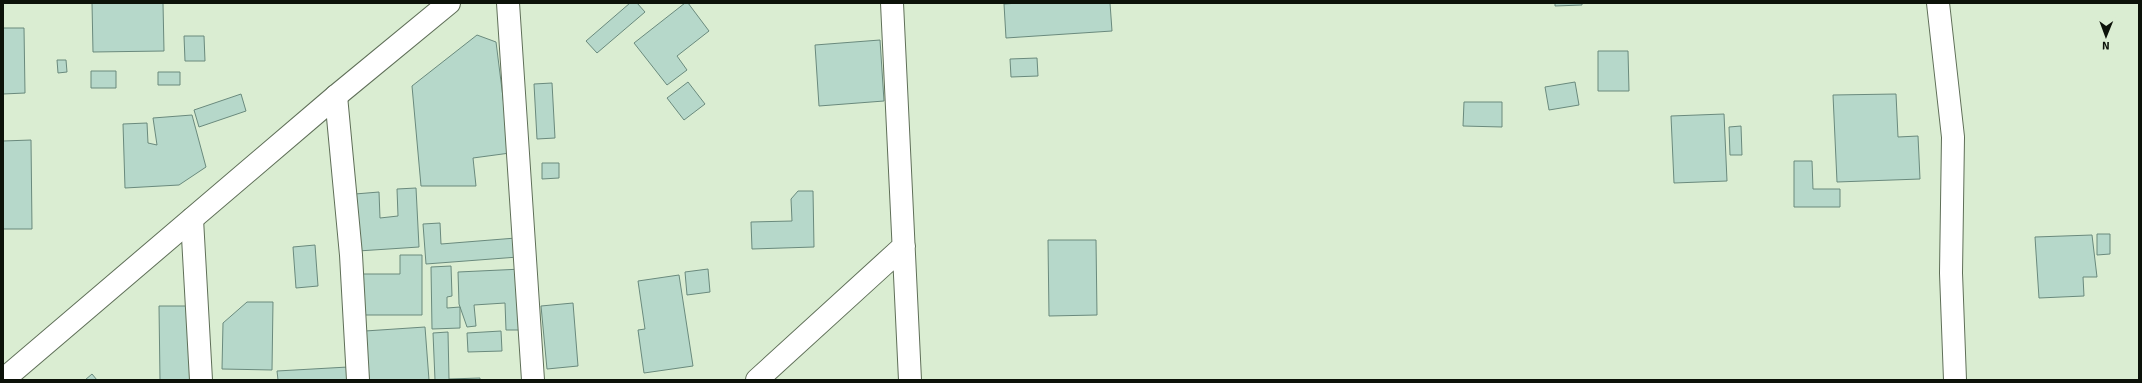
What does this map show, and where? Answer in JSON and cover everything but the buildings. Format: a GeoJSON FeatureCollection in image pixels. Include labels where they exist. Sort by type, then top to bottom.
{"type":"FeatureCollection","features":[{"type":"Feature","properties":{"kind":"street"},"geometry":{"type":"LineString","coordinates":[[3,380],[336,96],[449,3]]}},
{"type":"Feature","properties":{"kind":"street"},"geometry":{"type":"LineString","coordinates":[[508,3],[533,380]]}},
{"type":"Feature","properties":{"kind":"street"},"geometry":{"type":"LineString","coordinates":[[892,3],[910,380]]}},
{"type":"Feature","properties":{"kind":"street"},"geometry":{"type":"LineString","coordinates":[[1938,3],[1953,137],[1951,273],[1955,380]]}},
{"type":"Feature","properties":{"kind":"street"},"geometry":{"type":"LineString","coordinates":[[336,96],[351,255],[358,380]]}},
{"type":"Feature","properties":{"kind":"street"},"geometry":{"type":"LineString","coordinates":[[192,219],[201,380]]}},
{"type":"Feature","properties":{"kind":"street"},"geometry":{"type":"LineString","coordinates":[[757,380],[904,246]]}}]}
